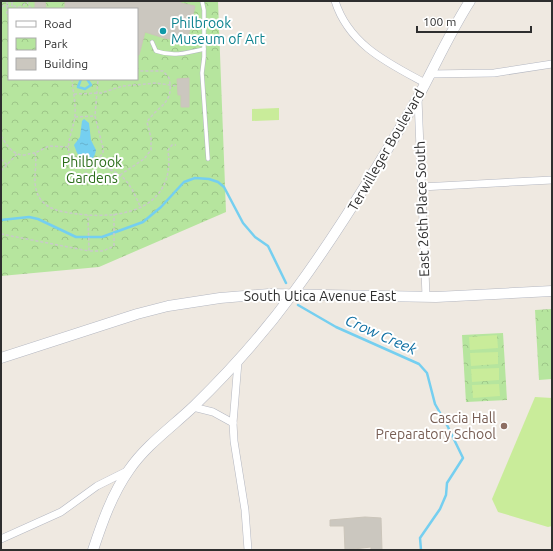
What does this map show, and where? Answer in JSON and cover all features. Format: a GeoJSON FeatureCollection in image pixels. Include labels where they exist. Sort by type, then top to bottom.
{"type":"FeatureCollection","features":[{"type":"Feature","properties":{"kind":"street"},"geometry":{"type":"LineString","coordinates":[[335,1],[346,24],[365,47],[386,63],[425,84]]}},
{"type":"Feature","properties":{"kind":"street","name":"Terwilleger Boulevard"},"geometry":{"type":"LineString","coordinates":[[93,550],[108,508],[129,470],[144,452],[193,407],[238,362],[293,294],[339,228],[418,97],[455,26],[470,1]]}},
{"type":"Feature","properties":{"kind":"street"},"geometry":{"type":"LineString","coordinates":[[430,74],[494,73],[552,64]]}},
{"type":"Feature","properties":{"kind":"street","name":"East 26th Place South"},"geometry":{"type":"LineString","coordinates":[[418,97],[426,296]]}},
{"type":"Feature","properties":{"kind":"street"},"geometry":{"type":"LineString","coordinates":[[421,187],[552,180]]}},
{"type":"Feature","properties":{"kind":"street","name":"South Utica Avenue East"},"geometry":{"type":"LineString","coordinates":[[1,358],[137,314],[168,306],[242,295],[293,294],[426,296],[552,291]]}},
{"type":"Feature","properties":{"kind":"street"},"geometry":{"type":"LineString","coordinates":[[238,362],[233,423],[234,441],[245,510],[248,550]]}},
{"type":"Feature","properties":{"kind":"street"},"geometry":{"type":"LineString","coordinates":[[193,407],[213,412],[233,423]]}},
{"type":"Feature","properties":{"kind":"street"},"geometry":{"type":"LineString","coordinates":[[1,539],[61,512],[97,486],[129,470]]}},
{"type":"Feature","properties":{"kind":"lane"},"geometry":{"type":"LineString","coordinates":[[202,1],[204,10],[204,49],[202,73],[208,159]]}},
{"type":"Feature","properties":{"kind":"lane"},"geometry":{"type":"LineString","coordinates":[[152,42],[156,51],[166,55],[175,55],[204,49]]}},
{"type":"Feature","properties":{"kind":"path"},"geometry":{"type":"LineString","coordinates":[[7,1],[8,16]]}},
{"type":"Feature","properties":{"kind":"path"},"geometry":{"type":"LineString","coordinates":[[11,1],[13,5]]}},
{"type":"Feature","properties":{"kind":"path"},"geometry":{"type":"LineString","coordinates":[[1,6],[13,5],[19,8],[27,1]]}},
{"type":"Feature","properties":{"kind":"path"},"geometry":{"type":"LineString","coordinates":[[120,174],[148,156],[152,144],[147,122],[168,99],[170,85],[169,78],[163,71],[138,71]]}},
{"type":"Feature","properties":{"kind":"path"},"geometry":{"type":"LineString","coordinates":[[72,80],[75,117],[68,147],[73,160],[86,165],[97,161],[103,153],[95,116],[98,80]]}},
{"type":"Feature","properties":{"kind":"path"},"geometry":{"type":"LineString","coordinates":[[73,94],[96,93],[123,86],[156,83],[177,86]]}},
{"type":"Feature","properties":{"kind":"path"},"geometry":{"type":"LineString","coordinates":[[75,117],[95,116]]}},
{"type":"Feature","properties":{"kind":"path"},"geometry":{"type":"LineString","coordinates":[[1,136],[8,147],[17,154],[26,155],[35,153],[39,149],[49,146],[68,147]]}},
{"type":"Feature","properties":{"kind":"path"},"geometry":{"type":"LineString","coordinates":[[35,153],[36,160],[34,183],[42,201],[56,211],[88,215],[114,214],[141,208],[150,203],[163,189],[168,172],[168,150],[172,145],[176,145]]}},
{"type":"Feature","properties":{"kind":"path"},"geometry":{"type":"LineString","coordinates":[[1,174],[1,170],[17,154]]}},
{"type":"Feature","properties":{"kind":"path"},"geometry":{"type":"LineString","coordinates":[[1,159],[7,165]]}},
{"type":"Feature","properties":{"kind":"path"},"geometry":{"type":"LineString","coordinates":[[97,161],[101,166],[120,174],[128,184],[141,208]]}},
{"type":"Feature","properties":{"kind":"path"},"geometry":{"type":"LineString","coordinates":[[86,165],[86,180]]}},
{"type":"Feature","properties":{"kind":"path"},"geometry":{"type":"LineString","coordinates":[[1,234],[89,251],[103,251],[114,246],[114,214]]}},
{"type":"Feature","properties":{"kind":"path"},"geometry":{"type":"LineString","coordinates":[[88,215],[89,251]]}},
{"type":"Feature","properties":{"kind":"green space","name":"Philbrook Gardens"},"geometry":{"type":"Polygon","coordinates":[[[1,1],[218,1],[226,212],[99,267],[1,276],[1,1]]]}},
{"type":"Feature","properties":{"kind":"green space"},"geometry":{"type":"Polygon","coordinates":[[[279,108],[279,120],[252,121],[252,109],[279,108]]]}},
{"type":"Feature","properties":{"kind":"green space"},"geometry":{"type":"Polygon","coordinates":[[[552,309],[552,379],[539,380],[535,310],[552,309]]]}},
{"type":"Feature","properties":{"kind":"green space"},"geometry":{"type":"Polygon","coordinates":[[[503,333],[507,400],[466,402],[462,335],[503,333]]]}},
{"type":"Feature","properties":{"kind":"green space"},"geometry":{"type":"Polygon","coordinates":[[[497,335],[498,348],[470,350],[469,337],[497,335]]]}},
{"type":"Feature","properties":{"kind":"green space"},"geometry":{"type":"Polygon","coordinates":[[[498,352],[498,364],[471,366],[470,353],[498,352]]]}},
{"type":"Feature","properties":{"kind":"green space"},"geometry":{"type":"Polygon","coordinates":[[[499,368],[499,380],[472,382],[471,369],[499,368]]]}},
{"type":"Feature","properties":{"kind":"green space"},"geometry":{"type":"Polygon","coordinates":[[[499,384],[500,396],[473,398],[472,385],[499,384]]]}},
{"type":"Feature","properties":{"kind":"green space"},"geometry":{"type":"Polygon","coordinates":[[[535,397],[552,398],[552,526],[548,527],[498,512],[492,499],[535,397]]]}},
{"type":"Feature","properties":{"kind":"water"},"geometry":{"type":"Polygon","coordinates":[[[84,119],[89,123],[91,140],[96,150],[93,158],[85,163],[77,153],[74,145],[80,137],[82,121],[84,119]]]}},
{"type":"Feature","properties":{"kind":"building"},"geometry":{"type":"Polygon","coordinates":[[[35,1],[45,1],[46,8],[35,8],[35,1]]]}},
{"type":"Feature","properties":{"kind":"building","name":"Philbrook Museum of Art"},"geometry":{"type":"Polygon","coordinates":[[[65,1],[181,1],[181,3],[195,6],[187,42],[164,38],[145,32],[139,55],[138,8],[65,8],[65,1]]]}},
{"type":"Feature","properties":{"kind":"building"},"geometry":{"type":"Polygon","coordinates":[[[189,78],[189,107],[181,107],[181,95],[178,95],[177,79],[189,78]]]}},
{"type":"Feature","properties":{"kind":"building"},"geometry":{"type":"Polygon","coordinates":[[[365,517],[381,518],[382,550],[371,550],[371,547],[345,550],[344,526],[330,526],[330,520],[365,517]]]}},
{"type":"Feature","properties":{"kind":"waterway"},"geometry":{"type":"LineString","coordinates":[[81,80],[78,87],[85,89],[91,85],[88,80]]}},
{"type":"Feature","properties":{"kind":"waterway","name":"Crow Creek"},"geometry":{"type":"LineString","coordinates":[[1,220],[29,217],[38,219],[76,237],[102,237],[143,222],[161,207],[184,182],[195,178],[209,179],[218,182],[224,187],[243,223],[255,237],[268,246],[286,283]]}},
{"type":"Feature","properties":{"kind":"waterway","name":"Crow Creek"},"geometry":{"type":"LineString","coordinates":[[298,305],[336,327],[419,364],[427,373],[435,404],[463,458],[447,483],[446,495],[440,509],[420,538],[421,550]]}},
{"type":"Feature","properties":{"kind":"place","name":"Philbrook Museum of Art"},"geometry":{"type":"Point","coordinates":[163,31]}},
{"type":"Feature","properties":{"kind":"place","name":"Cascia Hall Preparatory School"},"geometry":{"type":"Point","coordinates":[504,426]}}]}
